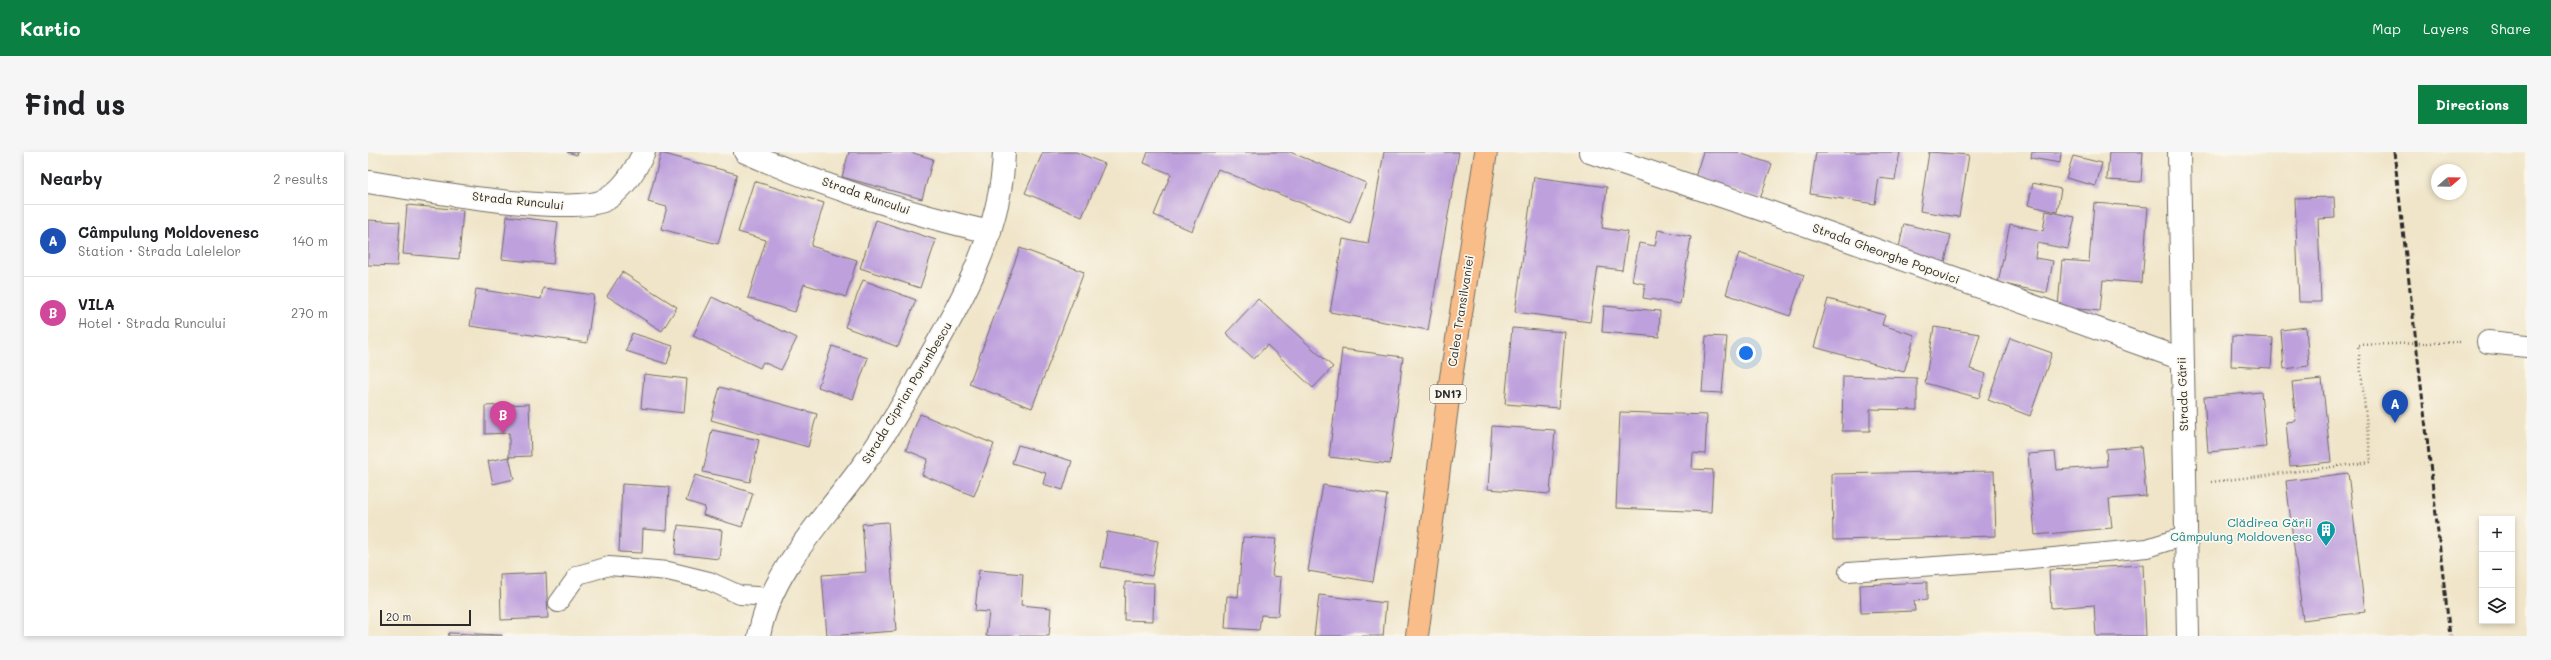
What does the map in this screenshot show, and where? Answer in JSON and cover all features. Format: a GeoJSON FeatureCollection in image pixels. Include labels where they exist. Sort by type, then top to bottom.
{"type":"FeatureCollection","features":[{"type":"Feature","properties":{"kind":"highway","name":"Calea Transilvaniei"},"geometry":{"type":"LineString","coordinates":[[1417,636],[1450,384],[1486,152]]}},
{"type":"Feature","properties":{"kind":"street","name":"Strada Runcului"},"geometry":{"type":"LineString","coordinates":[[368,182],[546,206],[580,206],[606,200],[628,179],[644,152]]}},
{"type":"Feature","properties":{"kind":"street","name":"Strada Runcului"},"geometry":{"type":"LineString","coordinates":[[745,152],[775,165],[936,220],[990,232]]}},
{"type":"Feature","properties":{"kind":"street","name":"Strada Ciprian Porumbescu"},"geometry":{"type":"LineString","coordinates":[[758,636],[770,597],[789,564],[862,466],[904,402],[956,312],[990,232],[999,199],[1004,152]]}},
{"type":"Feature","properties":{"kind":"street","name":"Strada Gheorghe Popovici"},"geometry":{"type":"LineString","coordinates":[[1590,152],[1772,213],[2182,359]]}},
{"type":"Feature","properties":{"kind":"street","name":"Strada Gării"},"geometry":{"type":"LineString","coordinates":[[2179,152],[2188,636]]}},
{"type":"Feature","properties":{"kind":"street"},"geometry":{"type":"LineString","coordinates":[[2488,342],[2527,346]]}},
{"type":"Feature","properties":{"kind":"lane"},"geometry":{"type":"LineString","coordinates":[[1848,572],[2022,560],[2147,548],[2185,536]]}},
{"type":"Feature","properties":{"kind":"lane"},"geometry":{"type":"LineString","coordinates":[[558,602],[578,576],[609,566],[668,571],[708,581],[740,595],[770,597]]}},
{"type":"Feature","properties":{"kind":"path"},"geometry":{"type":"LineString","coordinates":[[2185,485],[2371,462],[2358,345],[2488,342]]}},
{"type":"Feature","properties":{"kind":"building"},"geometry":{"type":"Polygon","coordinates":[[[567,152],[578,152],[577,155],[567,152]]]}},
{"type":"Feature","properties":{"kind":"building"},"geometry":{"type":"Polygon","coordinates":[[[849,152],[910,152],[933,159],[922,199],[842,177],[849,152]]]}},
{"type":"Feature","properties":{"kind":"building"},"geometry":{"type":"Polygon","coordinates":[[[1043,152],[1076,152],[1105,164],[1082,217],[1025,193],[1043,152]]]}},
{"type":"Feature","properties":{"kind":"building"},"geometry":{"type":"Polygon","coordinates":[[[1148,152],[1290,152],[1366,183],[1350,223],[1218,169],[1192,231],[1154,215],[1171,174],[1144,163],[1148,152]]]}},
{"type":"Feature","properties":{"kind":"building"},"geometry":{"type":"Polygon","coordinates":[[[1384,152],[1459,152],[1428,330],[1330,312],[1343,239],[1368,244],[1384,152]]]}},
{"type":"Feature","properties":{"kind":"building"},"geometry":{"type":"Polygon","coordinates":[[[1703,152],[1736,152],[1772,164],[1760,199],[1695,177],[1703,152]]]}},
{"type":"Feature","properties":{"kind":"building"},"geometry":{"type":"Polygon","coordinates":[[[1816,152],[1900,152],[1895,180],[1879,178],[1875,204],[1810,194],[1816,152]]]}},
{"type":"Feature","properties":{"kind":"building"},"geometry":{"type":"Polygon","coordinates":[[[1929,152],[1969,155],[1959,217],[1920,211],[1929,152]]]}},
{"type":"Feature","properties":{"kind":"building"},"geometry":{"type":"Polygon","coordinates":[[[2032,152],[2061,152],[2060,163],[2031,158],[2032,152]]]}},
{"type":"Feature","properties":{"kind":"building"},"geometry":{"type":"Polygon","coordinates":[[[2109,152],[2143,152],[2141,182],[2107,180],[2109,152]]]}},
{"type":"Feature","properties":{"kind":"building"},"geometry":{"type":"Polygon","coordinates":[[[661,153],[737,174],[718,244],[661,229],[667,207],[648,202],[661,153]]]}},
{"type":"Feature","properties":{"kind":"building"},"geometry":{"type":"Polygon","coordinates":[[[2073,156],[2102,163],[2096,186],[2066,178],[2073,156]]]}},
{"type":"Feature","properties":{"kind":"building"},"geometry":{"type":"Polygon","coordinates":[[[1534,177],[1607,187],[1602,228],[1628,232],[1622,270],[1598,267],[1590,322],[1515,312],[1534,177]]]}},
{"type":"Feature","properties":{"kind":"building"},"geometry":{"type":"Polygon","coordinates":[[[754,181],[824,203],[811,246],[857,260],[846,297],[804,284],[795,312],[748,298],[766,240],[738,232],[754,181]]]}},
{"type":"Feature","properties":{"kind":"building"},"geometry":{"type":"Polygon","coordinates":[[[2033,183],[2061,189],[2057,212],[2028,205],[2033,183]]]}},
{"type":"Feature","properties":{"kind":"building"},"geometry":{"type":"Polygon","coordinates":[[[2334,197],[2335,218],[2318,219],[2321,302],[2299,302],[2295,198],[2334,197]]]}},
{"type":"Feature","properties":{"kind":"building"},"geometry":{"type":"Polygon","coordinates":[[[2094,203],[2148,207],[2142,283],[2103,280],[2100,311],[2058,307],[2062,260],[2089,262],[2094,203]]]}},
{"type":"Feature","properties":{"kind":"building"},"geometry":{"type":"Polygon","coordinates":[[[407,205],[463,210],[459,259],[403,254],[407,205]]]}},
{"type":"Feature","properties":{"kind":"building"},"geometry":{"type":"Polygon","coordinates":[[[2046,211],[2075,217],[2068,249],[2037,243],[2035,258],[2053,261],[2047,293],[1998,283],[2010,224],[2043,231],[2046,211]]]}},
{"type":"Feature","properties":{"kind":"building"},"geometry":{"type":"Polygon","coordinates":[[[507,216],[558,222],[553,264],[502,259],[507,216]]]}},
{"type":"Feature","properties":{"kind":"building"},"geometry":{"type":"Polygon","coordinates":[[[368,220],[400,222],[397,266],[368,265],[368,220]]]}},
{"type":"Feature","properties":{"kind":"building"},"geometry":{"type":"Polygon","coordinates":[[[876,220],[936,240],[920,288],[860,268],[876,220]]]}},
{"type":"Feature","properties":{"kind":"building"},"geometry":{"type":"Polygon","coordinates":[[[1904,224],[1951,235],[1945,262],[1898,252],[1904,224]]]}},
{"type":"Feature","properties":{"kind":"building"},"geometry":{"type":"Polygon","coordinates":[[[1658,230],[1691,237],[1680,304],[1643,298],[1645,284],[1632,281],[1639,243],[1655,246],[1658,230]]]}},
{"type":"Feature","properties":{"kind":"building"},"geometry":{"type":"Polygon","coordinates":[[[1020,248],[1084,272],[1032,408],[969,384],[1020,248]]]}},
{"type":"Feature","properties":{"kind":"building"},"geometry":{"type":"Polygon","coordinates":[[[1739,253],[1804,275],[1790,316],[1726,294],[1739,253]]]}},
{"type":"Feature","properties":{"kind":"building"},"geometry":{"type":"Polygon","coordinates":[[[622,272],[677,307],[662,331],[607,296],[622,272]]]}},
{"type":"Feature","properties":{"kind":"building"},"geometry":{"type":"Polygon","coordinates":[[[863,280],[916,300],[898,347],[845,327],[863,280]]]}},
{"type":"Feature","properties":{"kind":"building"},"geometry":{"type":"Polygon","coordinates":[[[543,288],[594,295],[587,343],[470,326],[476,289],[541,299],[543,288]]]}},
{"type":"Feature","properties":{"kind":"building"},"geometry":{"type":"Polygon","coordinates":[[[712,297],[797,338],[781,370],[763,362],[760,368],[693,336],[712,297]]]}},
{"type":"Feature","properties":{"kind":"building"},"geometry":{"type":"Polygon","coordinates":[[[1258,299],[1333,367],[1313,388],[1267,345],[1254,359],[1226,333],[1258,299]]]}},
{"type":"Feature","properties":{"kind":"building"},"geometry":{"type":"Polygon","coordinates":[[[1828,299],[1885,315],[1882,325],[1915,335],[1904,372],[1814,347],[1828,299]]]}},
{"type":"Feature","properties":{"kind":"building"},"geometry":{"type":"Polygon","coordinates":[[[1604,306],[1660,311],[1659,337],[1602,332],[1604,306]]]}},
{"type":"Feature","properties":{"kind":"building"},"geometry":{"type":"Polygon","coordinates":[[[1934,327],[1980,334],[1970,369],[1986,374],[1979,398],[1925,383],[1934,327]]]}},
{"type":"Feature","properties":{"kind":"building"},"geometry":{"type":"Polygon","coordinates":[[[2306,327],[2309,366],[2284,369],[2281,330],[2306,327]]]}},
{"type":"Feature","properties":{"kind":"building"},"geometry":{"type":"Polygon","coordinates":[[[1512,328],[1565,332],[1559,408],[1505,404],[1512,328]]]}},
{"type":"Feature","properties":{"kind":"building"},"geometry":{"type":"Polygon","coordinates":[[[632,333],[673,346],[667,364],[626,351],[632,333]]]}},
{"type":"Feature","properties":{"kind":"building"},"geometry":{"type":"Polygon","coordinates":[[[1706,336],[1727,337],[1722,393],[1702,392],[1706,336]]]}},
{"type":"Feature","properties":{"kind":"building"},"geometry":{"type":"Polygon","coordinates":[[[2232,336],[2273,338],[2271,368],[2231,366],[2232,336]]]}},
{"type":"Feature","properties":{"kind":"building"},"geometry":{"type":"Polygon","coordinates":[[[2010,338],[2052,353],[2030,416],[1988,400],[2010,338]]]}},
{"type":"Feature","properties":{"kind":"building"},"geometry":{"type":"Polygon","coordinates":[[[832,346],[868,358],[853,399],[818,387],[832,346]]]}},
{"type":"Feature","properties":{"kind":"building"},"geometry":{"type":"Polygon","coordinates":[[[1342,349],[1403,357],[1390,464],[1329,457],[1342,349]]]}},
{"type":"Feature","properties":{"kind":"building"},"geometry":{"type":"Polygon","coordinates":[[[644,374],[687,379],[684,413],[641,408],[644,374]]]}},
{"type":"Feature","properties":{"kind":"building"},"geometry":{"type":"Polygon","coordinates":[[[1843,376],[1917,378],[1917,410],[1870,409],[1870,431],[1842,431],[1843,376]]]}},
{"type":"Feature","properties":{"kind":"building"},"geometry":{"type":"Polygon","coordinates":[[[2322,379],[2331,462],[2290,466],[2286,422],[2296,421],[2292,382],[2322,379]]]}},
{"type":"Feature","properties":{"kind":"building"},"geometry":{"type":"Polygon","coordinates":[[[720,387],[817,414],[808,447],[711,420],[720,387]]]}},
{"type":"Feature","properties":{"kind":"building"},"geometry":{"type":"Polygon","coordinates":[[[2261,392],[2266,447],[2208,452],[2204,397],[2261,392]]]}},
{"type":"Feature","properties":{"kind":"building"},"geometry":{"type":"Polygon","coordinates":[[[529,404],[531,456],[509,457],[509,433],[485,434],[485,406],[529,404]]]}},
{"type":"Feature","properties":{"kind":"building"},"geometry":{"type":"Polygon","coordinates":[[[1620,412],[1707,415],[1705,454],[1693,453],[1692,469],[1713,470],[1711,512],[1616,508],[1620,412]]]}},
{"type":"Feature","properties":{"kind":"building"},"geometry":{"type":"Polygon","coordinates":[[[920,414],[994,444],[974,496],[922,475],[928,459],[906,450],[920,414]]]}},
{"type":"Feature","properties":{"kind":"building"},"geometry":{"type":"Polygon","coordinates":[[[1492,426],[1555,430],[1550,494],[1488,489],[1492,426]]]}},
{"type":"Feature","properties":{"kind":"building"},"geometry":{"type":"Polygon","coordinates":[[[712,430],[759,440],[750,482],[703,472],[712,430]]]}},
{"type":"Feature","properties":{"kind":"building"},"geometry":{"type":"Polygon","coordinates":[[[1018,445],[1072,461],[1063,490],[1043,484],[1046,473],[1012,463],[1018,445]]]}},
{"type":"Feature","properties":{"kind":"building"},"geometry":{"type":"Polygon","coordinates":[[[2141,446],[2146,496],[2109,499],[2112,528],[2035,535],[2028,454],[2055,452],[2057,470],[2107,466],[2106,449],[2141,446]]]}},
{"type":"Feature","properties":{"kind":"building"},"geometry":{"type":"Polygon","coordinates":[[[509,457],[514,479],[493,484],[488,461],[509,457]]]}},
{"type":"Feature","properties":{"kind":"building"},"geometry":{"type":"Polygon","coordinates":[[[1994,471],[1996,536],[1833,540],[1832,474],[1994,471]]]}},
{"type":"Feature","properties":{"kind":"building","name":"Clădirea Gării Câmpulung Moldovenesc"},"geometry":{"type":"Polygon","coordinates":[[[2348,473],[2365,612],[2303,620],[2286,481],[2348,473]]]}},
{"type":"Feature","properties":{"kind":"building"},"geometry":{"type":"Polygon","coordinates":[[[695,475],[753,493],[742,527],[703,515],[705,507],[686,501],[695,475]]]}},
{"type":"Feature","properties":{"kind":"building"},"geometry":{"type":"Polygon","coordinates":[[[622,484],[669,487],[667,531],[643,529],[642,553],[619,552],[622,484]]]}},
{"type":"Feature","properties":{"kind":"building"},"geometry":{"type":"Polygon","coordinates":[[[1323,485],[1387,495],[1373,582],[1308,571],[1323,485]]]}},
{"type":"Feature","properties":{"kind":"building"},"geometry":{"type":"Polygon","coordinates":[[[888,522],[896,631],[827,636],[822,575],[866,572],[862,524],[888,522]]]}},
{"type":"Feature","properties":{"kind":"building"},"geometry":{"type":"Polygon","coordinates":[[[678,525],[722,530],[719,559],[675,554],[678,525]]]}},
{"type":"Feature","properties":{"kind":"building"},"geometry":{"type":"Polygon","coordinates":[[[1107,532],[1158,541],[1152,576],[1101,567],[1107,532]]]}},
{"type":"Feature","properties":{"kind":"building"},"geometry":{"type":"Polygon","coordinates":[[[1243,537],[1276,539],[1272,576],[1281,577],[1278,616],[1261,615],[1259,630],[1225,628],[1227,596],[1238,597],[1243,537]]]}},
{"type":"Feature","properties":{"kind":"building"},"geometry":{"type":"Polygon","coordinates":[[[2143,565],[2146,636],[2096,636],[2094,605],[2051,608],[2049,570],[2143,565]]]}},
{"type":"Feature","properties":{"kind":"building"},"geometry":{"type":"Polygon","coordinates":[[[979,570],[1023,574],[1021,605],[1051,608],[1049,636],[986,636],[989,612],[975,611],[979,570]]]}},
{"type":"Feature","properties":{"kind":"building"},"geometry":{"type":"Polygon","coordinates":[[[546,573],[548,618],[501,620],[500,575],[546,573]]]}},
{"type":"Feature","properties":{"kind":"building"},"geometry":{"type":"Polygon","coordinates":[[[1125,582],[1154,583],[1153,621],[1124,620],[1125,582]]]}},
{"type":"Feature","properties":{"kind":"building"},"geometry":{"type":"Polygon","coordinates":[[[1927,582],[1927,600],[1914,601],[1915,611],[1861,613],[1860,585],[1927,582]]]}},
{"type":"Feature","properties":{"kind":"building"},"geometry":{"type":"Polygon","coordinates":[[[1319,595],[1386,603],[1383,636],[1314,636],[1319,595]]]}},
{"type":"Feature","properties":{"kind":"building"},"geometry":{"type":"Polygon","coordinates":[[[449,633],[502,635],[502,636],[448,636],[449,633]]]}},
{"type":"Feature","properties":{"kind":"railway"},"geometry":{"type":"LineString","coordinates":[[2394,152],[2450,636]]}},
{"type":"Feature","properties":{"kind":"place","name":"Câmpulung Moldovenesc"},"geometry":{"type":"Point","coordinates":[2395,423]}},
{"type":"Feature","properties":{"kind":"place","name":"VILA"},"geometry":{"type":"Point","coordinates":[503,434]}},
{"type":"Feature","properties":{"kind":"place","name":"Clădirea Gării Câmpulung Moldovenesc"},"geometry":{"type":"Point","coordinates":[2326,547]}}]}
